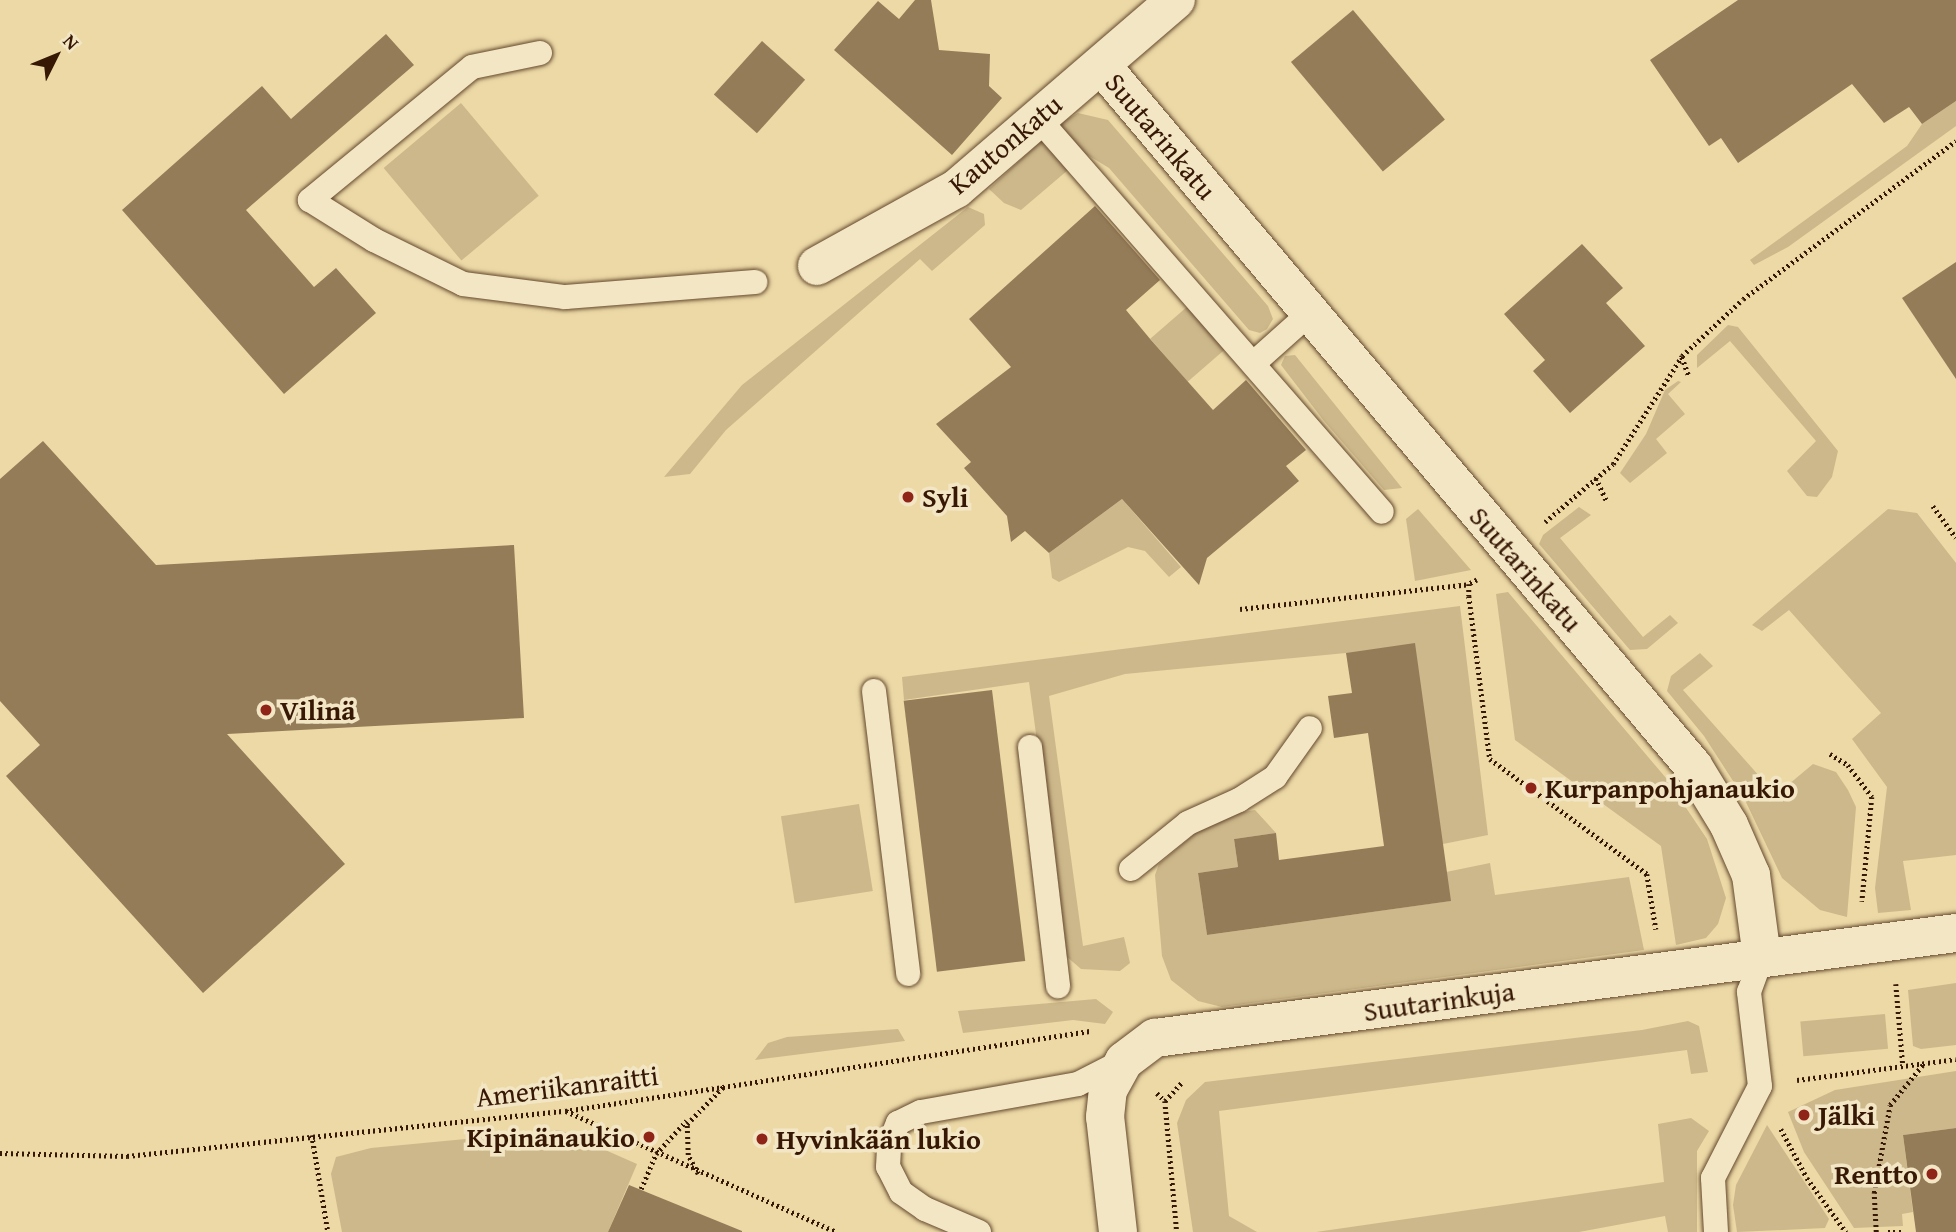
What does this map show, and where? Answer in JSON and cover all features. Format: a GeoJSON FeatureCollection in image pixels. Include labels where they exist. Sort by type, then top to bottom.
{"type":"FeatureCollection","features":[{"type":"Feature","properties":{"kind":"street","name":"Kautonkatu"},"geometry":{"type":"LineString","coordinates":[[817,266],[956,189],[1176,0]]}},
{"type":"Feature","properties":{"kind":"street","name":"Suutarinkatu"},"geometry":{"type":"LineString","coordinates":[[1101,65],[1693,765],[1729,825],[1751,874],[1762,957]]}},
{"type":"Feature","properties":{"kind":"street"},"geometry":{"type":"LineString","coordinates":[[1762,957],[1956,933]]}},
{"type":"Feature","properties":{"kind":"street","name":"Suutarinkuja"},"geometry":{"type":"LineString","coordinates":[[1124,1061],[1155,1038],[1762,957]]}},
{"type":"Feature","properties":{"kind":"street"},"geometry":{"type":"LineString","coordinates":[[1118,1232],[1105,1117],[1108,1090],[1124,1061]]}},
{"type":"Feature","properties":{"kind":"lane"},"geometry":{"type":"LineString","coordinates":[[540,52],[472,66],[310,200],[374,240],[463,284],[565,297],[755,282]]}},
{"type":"Feature","properties":{"kind":"lane"},"geometry":{"type":"LineString","coordinates":[[1037,117],[1382,512]]}},
{"type":"Feature","properties":{"kind":"lane"},"geometry":{"type":"LineString","coordinates":[[1254,363],[1310,313]]}},
{"type":"Feature","properties":{"kind":"lane"},"geometry":{"type":"LineString","coordinates":[[874,691],[908,974]]}},
{"type":"Feature","properties":{"kind":"lane"},"geometry":{"type":"LineString","coordinates":[[1131,869],[1188,823],[1239,800],[1275,777],[1310,729]]}},
{"type":"Feature","properties":{"kind":"lane"},"geometry":{"type":"LineString","coordinates":[[1030,747],[1058,986]]}},
{"type":"Feature","properties":{"kind":"lane"},"geometry":{"type":"LineString","coordinates":[[1716,1232],[1713,1178],[1760,1086],[1749,992],[1762,957]]}},
{"type":"Feature","properties":{"kind":"lane"},"geometry":{"type":"LineString","coordinates":[[979,1232],[925,1209],[901,1192],[888,1167],[889,1145],[898,1123],[920,1112],[1078,1084],[1124,1061]]}},
{"type":"Feature","properties":{"kind":"path"},"geometry":{"type":"LineString","coordinates":[[1240,609],[1469,584],[1487,575],[1613,464],[1682,356],[1784,265],[1956,141]]}},
{"type":"Feature","properties":{"kind":"path"},"geometry":{"type":"LineString","coordinates":[[1682,356],[1689,376]]}},
{"type":"Feature","properties":{"kind":"path"},"geometry":{"type":"LineString","coordinates":[[1596,478],[1607,502]]}},
{"type":"Feature","properties":{"kind":"path"},"geometry":{"type":"LineString","coordinates":[[1933,506],[1956,538]]}},
{"type":"Feature","properties":{"kind":"path"},"geometry":{"type":"LineString","coordinates":[[1469,584],[1490,758],[1647,874],[1664,971]]}},
{"type":"Feature","properties":{"kind":"path"},"geometry":{"type":"LineString","coordinates":[[1829,754],[1848,765],[1872,797],[1861,915],[1864,945]]}},
{"type":"Feature","properties":{"kind":"path"},"geometry":{"type":"LineString","coordinates":[[1894,972],[1903,1066]]}},
{"type":"Feature","properties":{"kind":"path","name":"Ameriikanraitti"},"geometry":{"type":"LineString","coordinates":[[0,1153],[127,1156],[565,1111],[1093,1030],[1124,1061]]}},
{"type":"Feature","properties":{"kind":"path"},"geometry":{"type":"LineString","coordinates":[[1846,1232],[1807,1178],[1760,1086],[1956,1059]]}},
{"type":"Feature","properties":{"kind":"path"},"geometry":{"type":"LineString","coordinates":[[1876,1232],[1874,1192],[1890,1105],[1925,1062]]}},
{"type":"Feature","properties":{"kind":"path"},"geometry":{"type":"LineString","coordinates":[[641,1189],[656,1154],[692,1114],[724,1086]]}},
{"type":"Feature","properties":{"kind":"path"},"geometry":{"type":"LineString","coordinates":[[1165,1101],[1177,1232]]}},
{"type":"Feature","properties":{"kind":"path"},"geometry":{"type":"LineString","coordinates":[[565,1111],[698,1174],[836,1232]]}},
{"type":"Feature","properties":{"kind":"path"},"geometry":{"type":"LineString","coordinates":[[692,1114],[686,1138],[688,1155],[698,1174]]}},
{"type":"Feature","properties":{"kind":"path"},"geometry":{"type":"LineString","coordinates":[[312,1135],[328,1232]]}},
{"type":"Feature","properties":{"kind":"path"},"geometry":{"type":"LineString","coordinates":[[1888,1232],[1903,1232]]}},
{"type":"Feature","properties":{"kind":"shaded area"},"geometry":{"type":"Polygon","coordinates":[[[1956,101],[1956,126],[1788,247],[1754,265],[1750,260],[1907,146],[1922,124],[1956,101]]]}},
{"type":"Feature","properties":{"kind":"shaded area"},"geometry":{"type":"Polygon","coordinates":[[[461,103],[539,196],[461,261],[384,168],[461,103]]]}},
{"type":"Feature","properties":{"kind":"shaded area"},"geometry":{"type":"Polygon","coordinates":[[[1078,113],[1108,120],[1268,306],[1273,319],[1267,329],[1260,333],[1249,330],[1109,168],[1086,154],[1059,124],[1078,113]]]}},
{"type":"Feature","properties":{"kind":"shaded area"},"geometry":{"type":"Polygon","coordinates":[[[1041,141],[1068,170],[1021,210],[1004,203],[989,189],[1041,141]]]}},
{"type":"Feature","properties":{"kind":"shaded area"},"geometry":{"type":"Polygon","coordinates":[[[968,207],[984,214],[985,225],[932,271],[920,259],[726,430],[690,474],[664,477],[742,385],[968,207]]]}},
{"type":"Feature","properties":{"kind":"shaded area"},"geometry":{"type":"Polygon","coordinates":[[[1188,306],[1225,349],[1188,382],[1150,339],[1188,306]]]}},
{"type":"Feature","properties":{"kind":"shaded area"},"geometry":{"type":"Polygon","coordinates":[[[1728,325],[1738,327],[1838,451],[1832,477],[1817,497],[1807,496],[1787,471],[1816,441],[1730,341],[1697,368],[1697,355],[1728,325]]]}},
{"type":"Feature","properties":{"kind":"shaded area"},"geometry":{"type":"Polygon","coordinates":[[[1295,355],[1402,488],[1384,490],[1324,421],[1281,365],[1285,356],[1295,355]]]}},
{"type":"Feature","properties":{"kind":"shaded area"},"geometry":{"type":"Polygon","coordinates":[[[1678,381],[1681,382],[1668,394],[1685,414],[1656,439],[1667,453],[1630,483],[1620,473],[1646,434],[1665,390],[1678,381]]]}},
{"type":"Feature","properties":{"kind":"shaded area"},"geometry":{"type":"Polygon","coordinates":[[[1122,499],[1181,567],[1169,577],[1145,551],[1128,547],[1059,582],[1052,578],[1049,553],[1122,499]]]}},
{"type":"Feature","properties":{"kind":"shaded area"},"geometry":{"type":"Polygon","coordinates":[[[1579,507],[1591,515],[1560,538],[1643,637],[1670,615],[1678,623],[1647,649],[1630,650],[1539,544],[1543,535],[1579,507]]]}},
{"type":"Feature","properties":{"kind":"shaded area"},"geometry":{"type":"Polygon","coordinates":[[[1418,509],[1471,570],[1415,581],[1406,519],[1418,509]]]}},
{"type":"Feature","properties":{"kind":"shaded area"},"geometry":{"type":"Polygon","coordinates":[[[1888,509],[1917,513],[1956,563],[1956,855],[1903,861],[1911,910],[1878,913],[1875,888],[1887,787],[1852,739],[1881,713],[1789,610],[1762,631],[1752,625],[1888,509]]]}},
{"type":"Feature","properties":{"kind":"shaded area"},"geometry":{"type":"Polygon","coordinates":[[[1508,592],[1666,778],[1707,839],[1726,898],[1718,924],[1706,938],[1676,945],[1661,846],[1515,740],[1496,594],[1508,592]]]}},
{"type":"Feature","properties":{"kind":"shaded area"},"geometry":{"type":"Polygon","coordinates":[[[1460,606],[1488,835],[1443,844],[1346,653],[1125,674],[1049,696],[1083,946],[1124,937],[1130,963],[1120,971],[1081,969],[1066,956],[1029,682],[904,700],[902,677],[1460,606]]]}},
{"type":"Feature","properties":{"kind":"shaded area"},"geometry":{"type":"Polygon","coordinates":[[[1700,653],[1713,666],[1683,690],[1776,795],[1813,764],[1836,772],[1848,790],[1856,807],[1847,917],[1820,910],[1782,878],[1744,798],[1704,736],[1667,691],[1671,676],[1700,653]]]}},
{"type":"Feature","properties":{"kind":"shaded area"},"geometry":{"type":"Polygon","coordinates":[[[859,804],[873,891],[795,903],[781,816],[859,804]]]}},
{"type":"Feature","properties":{"kind":"shaded area"},"geometry":{"type":"Polygon","coordinates":[[[1255,810],[1276,833],[1234,839],[1238,867],[1198,873],[1207,935],[1450,901],[1446,872],[1490,863],[1495,895],[1629,877],[1644,950],[1222,1007],[1198,1001],[1171,980],[1162,956],[1155,875],[1159,864],[1199,830],[1221,816],[1255,810]]]}},
{"type":"Feature","properties":{"kind":"shaded area"},"geometry":{"type":"Polygon","coordinates":[[[1956,983],[1956,1045],[1921,1049],[1913,1046],[1908,990],[1956,983]]]}},
{"type":"Feature","properties":{"kind":"shaded area"},"geometry":{"type":"Polygon","coordinates":[[[1096,999],[1113,1012],[1105,1024],[1073,1020],[963,1033],[958,1011],[1096,999]]]}},
{"type":"Feature","properties":{"kind":"shaded area"},"geometry":{"type":"Polygon","coordinates":[[[1885,1014],[1888,1049],[1803,1056],[1800,1021],[1885,1014]]]}},
{"type":"Feature","properties":{"kind":"shaded area"},"geometry":{"type":"Polygon","coordinates":[[[1688,1021],[1699,1026],[1708,1072],[1691,1074],[1687,1050],[1219,1111],[1229,1216],[1257,1232],[1193,1232],[1177,1123],[1186,1100],[1205,1082],[1642,1030],[1688,1021]]]}},
{"type":"Feature","properties":{"kind":"shaded area"},"geometry":{"type":"Polygon","coordinates":[[[898,1029],[905,1041],[755,1060],[768,1043],[787,1037],[898,1029]]]}},
{"type":"Feature","properties":{"kind":"shaded area"},"geometry":{"type":"Polygon","coordinates":[[[1956,1071],[1956,1128],[1903,1135],[1913,1212],[1902,1214],[1903,1226],[1854,1228],[1804,1152],[1788,1112],[1835,1090],[1956,1071]]]}},
{"type":"Feature","properties":{"kind":"shaded area"},"geometry":{"type":"Polygon","coordinates":[[[1691,1118],[1709,1131],[1697,1151],[1697,1232],[1668,1232],[1665,1216],[1579,1232],[1316,1232],[1664,1182],[1658,1124],[1691,1118]]]}},
{"type":"Feature","properties":{"kind":"shaded area"},"geometry":{"type":"Polygon","coordinates":[[[1767,1125],[1829,1219],[1825,1228],[1737,1232],[1733,1205],[1736,1185],[1767,1125]]]}},
{"type":"Feature","properties":{"kind":"shaded area"},"geometry":{"type":"Polygon","coordinates":[[[560,1130],[637,1164],[608,1232],[342,1232],[331,1174],[336,1157],[371,1148],[560,1130]]]}},
{"type":"Feature","properties":{"kind":"building"},"geometry":{"type":"Polygon","coordinates":[[[915,0],[931,0],[939,50],[990,54],[989,86],[1002,98],[952,155],[834,50],[878,1],[899,19],[915,0]]]}},
{"type":"Feature","properties":{"kind":"building"},"geometry":{"type":"Polygon","coordinates":[[[1738,0],[1956,0],[1956,101],[1922,124],[1909,107],[1884,123],[1852,84],[1738,163],[1721,138],[1709,146],[1650,60],[1738,0]]]}},
{"type":"Feature","properties":{"kind":"building"},"geometry":{"type":"Polygon","coordinates":[[[1353,10],[1445,120],[1383,172],[1291,62],[1353,10]]]}},
{"type":"Feature","properties":{"kind":"building"},"geometry":{"type":"Polygon","coordinates":[[[386,34],[414,65],[246,210],[314,287],[336,268],[376,313],[284,394],[122,210],[262,86],[291,119],[386,34]]]}},
{"type":"Feature","properties":{"kind":"building"},"geometry":{"type":"Polygon","coordinates":[[[762,41],[805,80],[757,133],[714,95],[762,41]]]}},
{"type":"Feature","properties":{"kind":"building"},"geometry":{"type":"Polygon","coordinates":[[[1095,206],[1160,280],[1126,310],[1151,340],[1213,410],[1246,380],[1306,450],[1286,466],[1299,481],[1207,558],[1199,585],[1122,499],[1049,553],[1025,531],[1011,542],[1007,516],[964,468],[971,462],[936,424],[1011,367],[969,319],[1095,206]]]}},
{"type":"Feature","properties":{"kind":"building"},"geometry":{"type":"Polygon","coordinates":[[[1582,244],[1623,288],[1606,303],[1645,346],[1570,413],[1533,371],[1545,360],[1504,314],[1582,244]]]}},
{"type":"Feature","properties":{"kind":"building"},"geometry":{"type":"Polygon","coordinates":[[[1956,262],[1956,379],[1902,298],[1956,262]]]}},
{"type":"Feature","properties":{"kind":"building","name":"Vilinä"},"geometry":{"type":"Polygon","coordinates":[[[43,441],[156,565],[514,545],[524,718],[227,734],[345,864],[203,993],[6,776],[40,745],[0,701],[0,479],[43,441]]]}},
{"type":"Feature","properties":{"kind":"building"},"geometry":{"type":"Polygon","coordinates":[[[1415,643],[1451,901],[1207,935],[1198,873],[1238,867],[1234,839],[1276,833],[1279,860],[1384,846],[1368,733],[1334,738],[1328,696],[1352,693],[1346,653],[1415,643]]]}},
{"type":"Feature","properties":{"kind":"building"},"geometry":{"type":"Polygon","coordinates":[[[992,690],[1025,961],[937,972],[904,701],[992,690]]]}},
{"type":"Feature","properties":{"kind":"building","name":"Rentto"},"geometry":{"type":"Polygon","coordinates":[[[1956,1128],[1956,1232],[1916,1232],[1903,1135],[1956,1128]]]}},
{"type":"Feature","properties":{"kind":"building"},"geometry":{"type":"Polygon","coordinates":[[[629,1185],[742,1231],[742,1232],[608,1232],[629,1185]]]}},
{"type":"Feature","properties":{"kind":"place","name":"Syli"},"geometry":{"type":"Point","coordinates":[908,497]}},
{"type":"Feature","properties":{"kind":"place","name":"Vilinä"},"geometry":{"type":"Point","coordinates":[266,710]}},
{"type":"Feature","properties":{"kind":"place","name":"Kurpanpohjanaukio"},"geometry":{"type":"Point","coordinates":[1531,788]}},
{"type":"Feature","properties":{"kind":"place","name":"Jälki"},"geometry":{"type":"Point","coordinates":[1804,1115]}},
{"type":"Feature","properties":{"kind":"place","name":"Kipinänaukio"},"geometry":{"type":"Point","coordinates":[649,1137]}},
{"type":"Feature","properties":{"kind":"place","name":"Hyvinkään lukio"},"geometry":{"type":"Point","coordinates":[762,1139]}},
{"type":"Feature","properties":{"kind":"place","name":"Rentto"},"geometry":{"type":"Point","coordinates":[1932,1174]}}]}
